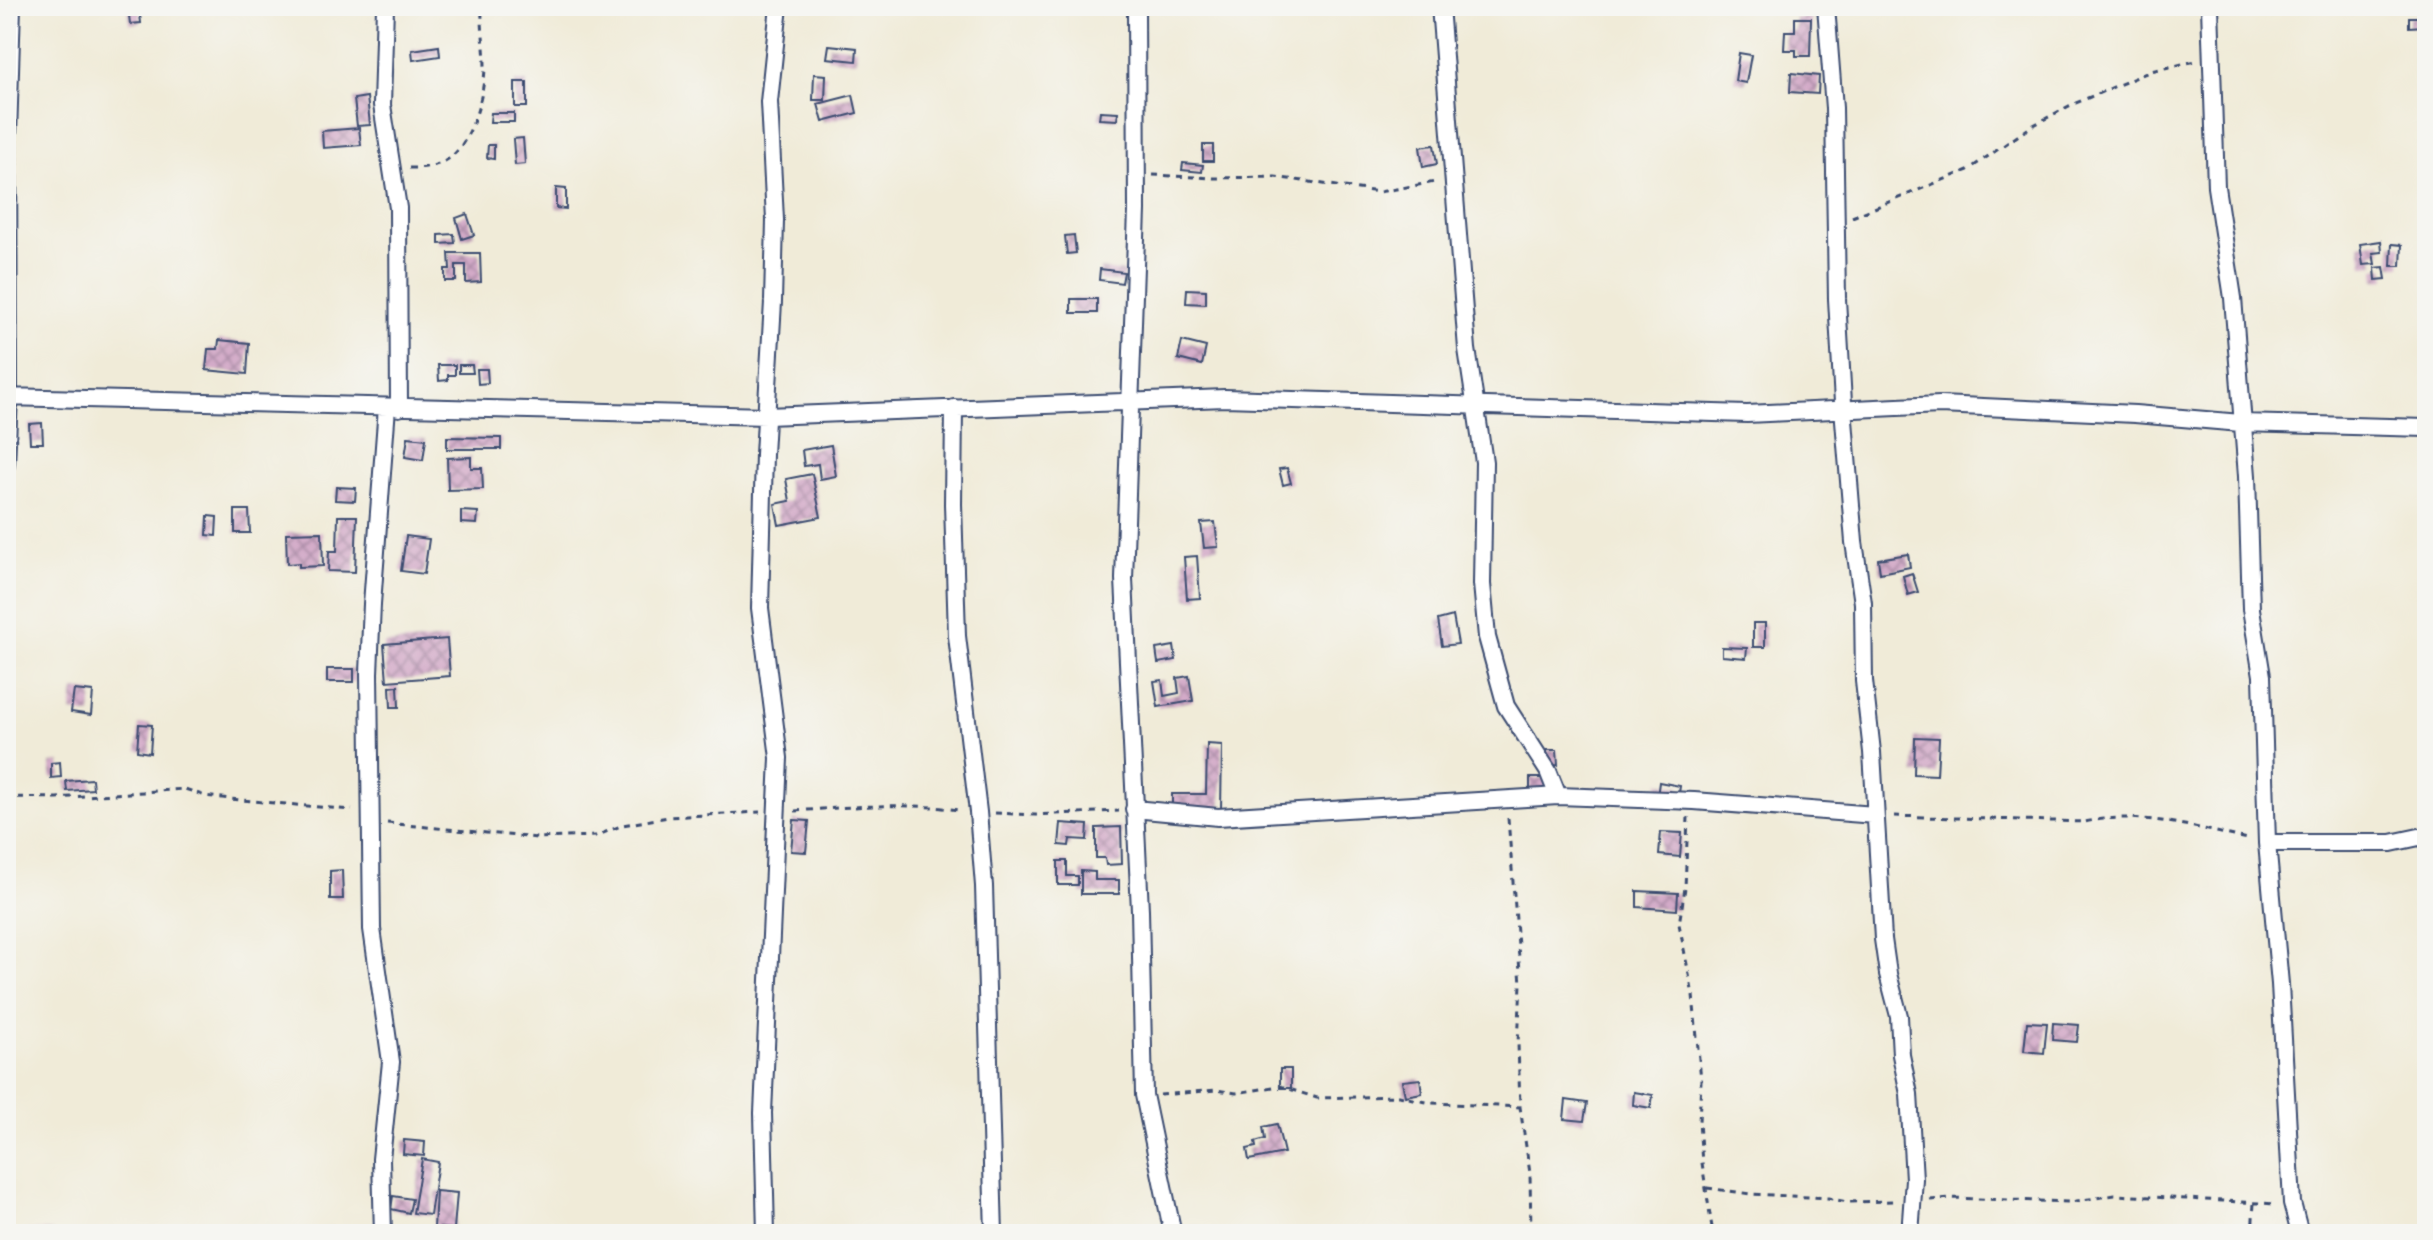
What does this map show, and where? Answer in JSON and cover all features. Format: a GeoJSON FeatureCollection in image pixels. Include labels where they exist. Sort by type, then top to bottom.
{"type":"FeatureCollection","features":[{"type":"Feature","properties":{"kind":"street"},"geometry":{"type":"LineString","coordinates":[[6,465],[12,6]]}},
{"type":"Feature","properties":{"kind":"street"},"geometry":{"type":"LineString","coordinates":[[383,1234],[381,1159],[391,1062],[372,929],[372,604],[393,408],[398,208],[382,105],[385,6]]}},
{"type":"Feature","properties":{"kind":"street"},"geometry":{"type":"LineString","coordinates":[[766,1234],[763,1113],[777,734],[760,608],[775,220],[769,102],[779,6]]}},
{"type":"Feature","properties":{"kind":"street"},"geometry":{"type":"LineString","coordinates":[[1136,6],[1136,174],[1124,579],[1141,941],[1144,1095],[1173,1234]]}},
{"type":"Feature","properties":{"kind":"street"},"geometry":{"type":"LineString","coordinates":[[1440,6],[1467,349],[1484,462],[1482,584],[1487,637],[1506,706],[1548,771],[1558,796]]}},
{"type":"Feature","properties":{"kind":"street"},"geometry":{"type":"LineString","coordinates":[[1826,6],[1834,108],[1837,299],[1844,409],[1854,542],[1863,603],[1864,681],[1879,840],[1883,939],[1899,1016],[1901,1055],[1909,1094],[1914,1179],[1910,1234]]}},
{"type":"Feature","properties":{"kind":"street"},"geometry":{"type":"LineString","coordinates":[[2210,6],[2216,187],[2233,298],[2248,504],[2251,609],[2262,676],[2267,843],[2280,984],[2292,1203],[2300,1234]]}},
{"type":"Feature","properties":{"kind":"street"},"geometry":{"type":"LineString","coordinates":[[8,397],[767,416],[1225,398],[1747,414],[1940,405],[2135,414],[2241,423],[2427,428]]}},
{"type":"Feature","properties":{"kind":"street"},"geometry":{"type":"LineString","coordinates":[[954,408],[957,636],[978,812],[984,901],[994,1234]]}},
{"type":"Feature","properties":{"kind":"street"},"geometry":{"type":"LineString","coordinates":[[1134,809],[1218,817],[1558,796],[1687,801],[1875,815]]}},
{"type":"Feature","properties":{"kind":"street"},"geometry":{"type":"LineString","coordinates":[[2267,843],[2391,843],[2419,837],[2427,839]]}},
{"type":"Feature","properties":{"kind":"path"},"geometry":{"type":"LineString","coordinates":[[391,168],[431,167],[447,161],[457,152],[479,108],[484,83],[482,6]]}},
{"type":"Feature","properties":{"kind":"path"},"geometry":{"type":"LineString","coordinates":[[1836,223],[1968,170],[2032,126],[2069,106],[2151,71],[2211,56]]}},
{"type":"Feature","properties":{"kind":"path"},"geometry":{"type":"LineString","coordinates":[[1136,174],[1275,177],[1379,192],[1455,180]]}},
{"type":"Feature","properties":{"kind":"path"},"geometry":{"type":"LineString","coordinates":[[6,797],[57,798],[185,789],[205,796],[371,812],[391,826],[537,838],[596,836],[623,825],[668,817],[776,811],[928,805],[978,812],[1062,815],[1134,809]]}},
{"type":"Feature","properties":{"kind":"path"},"geometry":{"type":"LineString","coordinates":[[1508,798],[1508,836],[1521,984],[1518,1043],[1520,1107],[1530,1173],[1531,1234]]}},
{"type":"Feature","properties":{"kind":"path"},"geometry":{"type":"LineString","coordinates":[[1687,801],[1689,834],[1679,924],[1693,995],[1701,1080],[1699,1122],[1713,1234]]}},
{"type":"Feature","properties":{"kind":"path"},"geometry":{"type":"LineString","coordinates":[[1875,815],[2085,822],[2105,817],[2135,818],[2267,843]]}},
{"type":"Feature","properties":{"kind":"path"},"geometry":{"type":"LineString","coordinates":[[1144,1095],[1217,1090],[1236,1093],[1280,1086],[1317,1098],[1399,1096],[1431,1103],[1520,1107]]}},
{"type":"Feature","properties":{"kind":"path"},"geometry":{"type":"LineString","coordinates":[[1707,1188],[1847,1202],[1912,1202],[1950,1198],[2070,1202],[2115,1195],[2292,1203]]}},
{"type":"Feature","properties":{"kind":"path"},"geometry":{"type":"LineString","coordinates":[[2252,1234],[2254,1203]]}},
{"type":"Feature","properties":{"kind":"building"},"geometry":{"type":"Polygon","coordinates":[[[128,6],[139,6],[141,23],[130,24],[128,6]]]}},
{"type":"Feature","properties":{"kind":"building"},"geometry":{"type":"Polygon","coordinates":[[[2409,17],[2424,17],[2424,26],[2409,27],[2409,17]]]}},
{"type":"Feature","properties":{"kind":"building"},"geometry":{"type":"Polygon","coordinates":[[[1795,18],[1811,18],[1810,56],[1796,56],[1796,50],[1784,50],[1785,31],[1795,31],[1795,18]]]}},
{"type":"Feature","properties":{"kind":"building"},"geometry":{"type":"Polygon","coordinates":[[[829,45],[857,48],[856,61],[827,58],[829,45]]]}},
{"type":"Feature","properties":{"kind":"building"},"geometry":{"type":"Polygon","coordinates":[[[439,46],[440,56],[413,60],[412,50],[439,46]]]}},
{"type":"Feature","properties":{"kind":"building"},"geometry":{"type":"Polygon","coordinates":[[[1739,53],[1751,55],[1746,83],[1735,81],[1739,53]]]}},
{"type":"Feature","properties":{"kind":"building"},"geometry":{"type":"Polygon","coordinates":[[[1791,73],[1819,76],[1818,94],[1790,92],[1791,73]]]}},
{"type":"Feature","properties":{"kind":"building"},"geometry":{"type":"Polygon","coordinates":[[[814,74],[826,75],[825,100],[813,100],[814,74]]]}},
{"type":"Feature","properties":{"kind":"building"},"geometry":{"type":"Polygon","coordinates":[[[515,82],[527,82],[527,107],[515,107],[515,82]]]}},
{"type":"Feature","properties":{"kind":"building"},"geometry":{"type":"Polygon","coordinates":[[[853,95],[857,113],[823,122],[818,104],[853,95]]]}},
{"type":"Feature","properties":{"kind":"building"},"geometry":{"type":"Polygon","coordinates":[[[367,97],[370,125],[357,126],[354,99],[367,97]]]}},
{"type":"Feature","properties":{"kind":"building"},"geometry":{"type":"Polygon","coordinates":[[[1100,111],[1118,112],[1117,120],[1099,119],[1100,111]]]}},
{"type":"Feature","properties":{"kind":"building"},"geometry":{"type":"Polygon","coordinates":[[[491,113],[514,113],[514,122],[490,122],[491,113]]]}},
{"type":"Feature","properties":{"kind":"building"},"geometry":{"type":"Polygon","coordinates":[[[359,128],[361,145],[323,148],[322,131],[359,128]]]}},
{"type":"Feature","properties":{"kind":"building"},"geometry":{"type":"Polygon","coordinates":[[[523,138],[525,164],[515,165],[513,139],[523,138]]]}},
{"type":"Feature","properties":{"kind":"building"},"geometry":{"type":"Polygon","coordinates":[[[488,145],[494,145],[494,159],[487,158],[488,145]]]}},
{"type":"Feature","properties":{"kind":"building"},"geometry":{"type":"Polygon","coordinates":[[[1203,145],[1213,145],[1213,161],[1203,161],[1203,145]]]}},
{"type":"Feature","properties":{"kind":"building"},"geometry":{"type":"Polygon","coordinates":[[[1434,145],[1437,164],[1423,167],[1420,147],[1434,145]]]}},
{"type":"Feature","properties":{"kind":"building"},"geometry":{"type":"Polygon","coordinates":[[[1183,163],[1203,165],[1202,172],[1182,170],[1183,163]]]}},
{"type":"Feature","properties":{"kind":"building"},"geometry":{"type":"Polygon","coordinates":[[[556,188],[566,189],[566,209],[556,208],[556,188]]]}},
{"type":"Feature","properties":{"kind":"building"},"geometry":{"type":"Polygon","coordinates":[[[467,214],[474,235],[462,239],[456,218],[467,214]]]}},
{"type":"Feature","properties":{"kind":"building"},"geometry":{"type":"Polygon","coordinates":[[[454,234],[455,243],[439,244],[439,235],[454,234]]]}},
{"type":"Feature","properties":{"kind":"building"},"geometry":{"type":"Polygon","coordinates":[[[1074,235],[1076,253],[1067,254],[1065,236],[1074,235]]]}},
{"type":"Feature","properties":{"kind":"building"},"geometry":{"type":"Polygon","coordinates":[[[2381,241],[2382,252],[2373,253],[2375,264],[2363,265],[2360,244],[2381,241]]]}},
{"type":"Feature","properties":{"kind":"building"},"geometry":{"type":"Polygon","coordinates":[[[2392,244],[2402,245],[2401,266],[2391,266],[2392,244]]]}},
{"type":"Feature","properties":{"kind":"building"},"geometry":{"type":"Polygon","coordinates":[[[449,253],[480,253],[481,282],[466,283],[466,265],[456,265],[456,281],[445,281],[445,269],[450,269],[449,253]]]}},
{"type":"Feature","properties":{"kind":"building"},"geometry":{"type":"Polygon","coordinates":[[[2384,267],[2386,279],[2376,280],[2375,268],[2384,267]]]}},
{"type":"Feature","properties":{"kind":"building"},"geometry":{"type":"Polygon","coordinates":[[[1100,269],[1124,272],[1122,283],[1099,280],[1100,269]]]}},
{"type":"Feature","properties":{"kind":"building"},"geometry":{"type":"Polygon","coordinates":[[[1187,289],[1206,290],[1206,304],[1186,303],[1187,289]]]}},
{"type":"Feature","properties":{"kind":"building"},"geometry":{"type":"Polygon","coordinates":[[[1071,299],[1097,299],[1097,313],[1071,313],[1071,299]]]}},
{"type":"Feature","properties":{"kind":"building"},"geometry":{"type":"Polygon","coordinates":[[[219,340],[249,343],[247,374],[206,370],[208,349],[218,349],[219,340]]]}},
{"type":"Feature","properties":{"kind":"building"},"geometry":{"type":"Polygon","coordinates":[[[1182,341],[1206,347],[1202,365],[1178,359],[1182,341]]]}},
{"type":"Feature","properties":{"kind":"building"},"geometry":{"type":"Polygon","coordinates":[[[438,365],[455,365],[455,375],[448,375],[448,380],[439,381],[438,365]]]}},
{"type":"Feature","properties":{"kind":"building"},"geometry":{"type":"Polygon","coordinates":[[[459,365],[472,365],[473,373],[459,373],[459,365]]]}},
{"type":"Feature","properties":{"kind":"building"},"geometry":{"type":"Polygon","coordinates":[[[477,369],[487,369],[488,383],[478,384],[477,369]]]}},
{"type":"Feature","properties":{"kind":"building"},"geometry":{"type":"Polygon","coordinates":[[[42,423],[43,443],[30,443],[29,424],[42,423]]]}},
{"type":"Feature","properties":{"kind":"building"},"geometry":{"type":"Polygon","coordinates":[[[408,437],[426,439],[423,460],[405,457],[408,437]]]}},
{"type":"Feature","properties":{"kind":"building"},"geometry":{"type":"Polygon","coordinates":[[[447,437],[501,438],[501,449],[447,449],[447,437]]]}},
{"type":"Feature","properties":{"kind":"building"},"geometry":{"type":"Polygon","coordinates":[[[831,445],[836,476],[820,479],[818,464],[804,466],[802,450],[831,445]]]}},
{"type":"Feature","properties":{"kind":"building"},"geometry":{"type":"Polygon","coordinates":[[[471,457],[471,468],[482,468],[483,489],[448,490],[447,458],[471,457]]]}},
{"type":"Feature","properties":{"kind":"building"},"geometry":{"type":"Polygon","coordinates":[[[1287,468],[1291,483],[1283,485],[1279,469],[1287,468]]]}},
{"type":"Feature","properties":{"kind":"building"},"geometry":{"type":"Polygon","coordinates":[[[812,474],[821,517],[779,525],[775,504],[790,501],[786,479],[812,474]]]}},
{"type":"Feature","properties":{"kind":"building"},"geometry":{"type":"Polygon","coordinates":[[[336,487],[356,488],[355,501],[335,500],[336,487]]]}},
{"type":"Feature","properties":{"kind":"building"},"geometry":{"type":"Polygon","coordinates":[[[235,510],[249,510],[250,533],[235,533],[235,510]]]}},
{"type":"Feature","properties":{"kind":"building"},"geometry":{"type":"Polygon","coordinates":[[[461,511],[478,512],[477,524],[461,523],[461,511]]]}},
{"type":"Feature","properties":{"kind":"building"},"geometry":{"type":"Polygon","coordinates":[[[208,516],[217,517],[216,536],[207,535],[208,516]]]}},
{"type":"Feature","properties":{"kind":"building"},"geometry":{"type":"Polygon","coordinates":[[[338,516],[357,516],[355,572],[328,571],[329,551],[337,551],[338,516]]]}},
{"type":"Feature","properties":{"kind":"building"},"geometry":{"type":"Polygon","coordinates":[[[1215,522],[1218,547],[1204,548],[1201,523],[1215,522]]]}},
{"type":"Feature","properties":{"kind":"building"},"geometry":{"type":"Polygon","coordinates":[[[322,532],[323,566],[287,564],[286,533],[322,532]]]}},
{"type":"Feature","properties":{"kind":"building"},"geometry":{"type":"Polygon","coordinates":[[[406,536],[429,539],[424,574],[401,571],[406,536]]]}},
{"type":"Feature","properties":{"kind":"building"},"geometry":{"type":"Polygon","coordinates":[[[1908,554],[1910,567],[1880,573],[1878,559],[1908,554]]]}},
{"type":"Feature","properties":{"kind":"building"},"geometry":{"type":"Polygon","coordinates":[[[1197,556],[1200,598],[1187,599],[1184,557],[1197,556]]]}},
{"type":"Feature","properties":{"kind":"building"},"geometry":{"type":"Polygon","coordinates":[[[1912,573],[1918,592],[1908,595],[1903,576],[1912,573]]]}},
{"type":"Feature","properties":{"kind":"building"},"geometry":{"type":"Polygon","coordinates":[[[1453,616],[1458,644],[1442,646],[1438,620],[1453,616]]]}},
{"type":"Feature","properties":{"kind":"building"},"geometry":{"type":"Polygon","coordinates":[[[1753,623],[1765,623],[1765,647],[1753,647],[1753,623]]]}},
{"type":"Feature","properties":{"kind":"building"},"geometry":{"type":"Polygon","coordinates":[[[447,639],[450,676],[387,681],[384,644],[447,639]]]}},
{"type":"Feature","properties":{"kind":"building"},"geometry":{"type":"Polygon","coordinates":[[[1174,646],[1176,660],[1158,663],[1156,649],[1174,646]]]}},
{"type":"Feature","properties":{"kind":"building"},"geometry":{"type":"Polygon","coordinates":[[[1722,647],[1747,648],[1746,658],[1722,656],[1722,647]]]}},
{"type":"Feature","properties":{"kind":"building"},"geometry":{"type":"Polygon","coordinates":[[[327,669],[354,669],[354,682],[327,682],[327,669]]]}},
{"type":"Feature","properties":{"kind":"building"},"geometry":{"type":"Polygon","coordinates":[[[1189,676],[1193,701],[1158,707],[1154,681],[1162,680],[1164,696],[1179,693],[1177,678],[1189,676]]]}},
{"type":"Feature","properties":{"kind":"building"},"geometry":{"type":"Polygon","coordinates":[[[398,686],[399,707],[391,707],[390,687],[398,686]]]}},
{"type":"Feature","properties":{"kind":"building"},"geometry":{"type":"Polygon","coordinates":[[[74,690],[93,692],[91,715],[71,712],[74,690]]]}},
{"type":"Feature","properties":{"kind":"building"},"geometry":{"type":"Polygon","coordinates":[[[139,724],[152,725],[150,753],[137,751],[139,724]]]}},
{"type":"Feature","properties":{"kind":"building"},"geometry":{"type":"Polygon","coordinates":[[[1915,737],[1939,738],[1937,775],[1914,774],[1915,737]]]}},
{"type":"Feature","properties":{"kind":"building"},"geometry":{"type":"Polygon","coordinates":[[[1207,744],[1222,745],[1221,810],[1172,810],[1172,794],[1206,794],[1207,744]]]}},
{"type":"Feature","properties":{"kind":"building"},"geometry":{"type":"Polygon","coordinates":[[[1547,750],[1557,750],[1558,765],[1548,766],[1547,750]]]}},
{"type":"Feature","properties":{"kind":"building"},"geometry":{"type":"Polygon","coordinates":[[[60,762],[61,777],[51,778],[51,763],[60,762]]]}},
{"type":"Feature","properties":{"kind":"building"},"geometry":{"type":"Polygon","coordinates":[[[1530,778],[1547,778],[1546,791],[1530,791],[1530,778]]]}},
{"type":"Feature","properties":{"kind":"building"},"geometry":{"type":"Polygon","coordinates":[[[92,779],[93,789],[67,791],[66,781],[92,779]]]}},
{"type":"Feature","properties":{"kind":"building"},"geometry":{"type":"Polygon","coordinates":[[[1659,782],[1680,786],[1678,800],[1657,797],[1659,782]]]}},
{"type":"Feature","properties":{"kind":"building"},"geometry":{"type":"Polygon","coordinates":[[[794,820],[809,821],[806,852],[791,851],[794,820]]]}},
{"type":"Feature","properties":{"kind":"building"},"geometry":{"type":"Polygon","coordinates":[[[1061,823],[1088,825],[1087,840],[1070,839],[1069,846],[1059,845],[1061,823]]]}},
{"type":"Feature","properties":{"kind":"building"},"geometry":{"type":"Polygon","coordinates":[[[1121,827],[1122,864],[1106,865],[1105,858],[1096,858],[1096,828],[1121,827]]]}},
{"type":"Feature","properties":{"kind":"building"},"geometry":{"type":"Polygon","coordinates":[[[1661,832],[1682,833],[1680,857],[1659,855],[1661,832]]]}},
{"type":"Feature","properties":{"kind":"building"},"geometry":{"type":"Polygon","coordinates":[[[1058,861],[1067,861],[1067,876],[1078,876],[1078,885],[1058,885],[1058,861]]]}},
{"type":"Feature","properties":{"kind":"building"},"geometry":{"type":"Polygon","coordinates":[[[342,870],[343,899],[330,899],[330,871],[342,870]]]}},
{"type":"Feature","properties":{"kind":"building"},"geometry":{"type":"Polygon","coordinates":[[[1081,871],[1095,872],[1095,880],[1119,880],[1119,894],[1081,894],[1081,871]]]}},
{"type":"Feature","properties":{"kind":"building"},"geometry":{"type":"Polygon","coordinates":[[[1637,891],[1678,893],[1677,910],[1637,907],[1637,891]]]}},
{"type":"Feature","properties":{"kind":"building"},"geometry":{"type":"Polygon","coordinates":[[[2027,1022],[2047,1023],[2044,1053],[2024,1051],[2027,1022]]]}},
{"type":"Feature","properties":{"kind":"building"},"geometry":{"type":"Polygon","coordinates":[[[2053,1023],[2079,1025],[2077,1042],[2052,1040],[2053,1023]]]}},
{"type":"Feature","properties":{"kind":"building"},"geometry":{"type":"Polygon","coordinates":[[[1280,1069],[1291,1069],[1291,1088],[1280,1088],[1280,1069]]]}},
{"type":"Feature","properties":{"kind":"building"},"geometry":{"type":"Polygon","coordinates":[[[1420,1079],[1422,1093],[1405,1096],[1402,1081],[1420,1079]]]}},
{"type":"Feature","properties":{"kind":"building"},"geometry":{"type":"Polygon","coordinates":[[[1634,1092],[1653,1095],[1651,1108],[1633,1105],[1634,1092]]]}},
{"type":"Feature","properties":{"kind":"building"},"geometry":{"type":"Polygon","coordinates":[[[1566,1100],[1587,1103],[1584,1121],[1564,1119],[1566,1100]]]}},
{"type":"Feature","properties":{"kind":"building"},"geometry":{"type":"Polygon","coordinates":[[[1277,1124],[1284,1153],[1249,1160],[1247,1149],[1256,1147],[1255,1142],[1265,1139],[1263,1127],[1277,1124]]]}},
{"type":"Feature","properties":{"kind":"building"},"geometry":{"type":"Polygon","coordinates":[[[404,1140],[425,1142],[424,1156],[403,1154],[404,1140]]]}},
{"type":"Feature","properties":{"kind":"building"},"geometry":{"type":"Polygon","coordinates":[[[422,1159],[438,1162],[430,1215],[413,1213],[422,1159]]]}},
{"type":"Feature","properties":{"kind":"building"},"geometry":{"type":"Polygon","coordinates":[[[436,1191],[457,1193],[454,1229],[434,1228],[436,1191]]]}},
{"type":"Feature","properties":{"kind":"building"},"geometry":{"type":"Polygon","coordinates":[[[393,1196],[412,1199],[409,1213],[391,1209],[393,1196]]]}},
{"type":"Feature","properties":{"kind":"building"},"geometry":{"type":"Polygon","coordinates":[[[26,1230],[53,1231],[53,1234],[26,1234],[26,1230]]]}}]}
